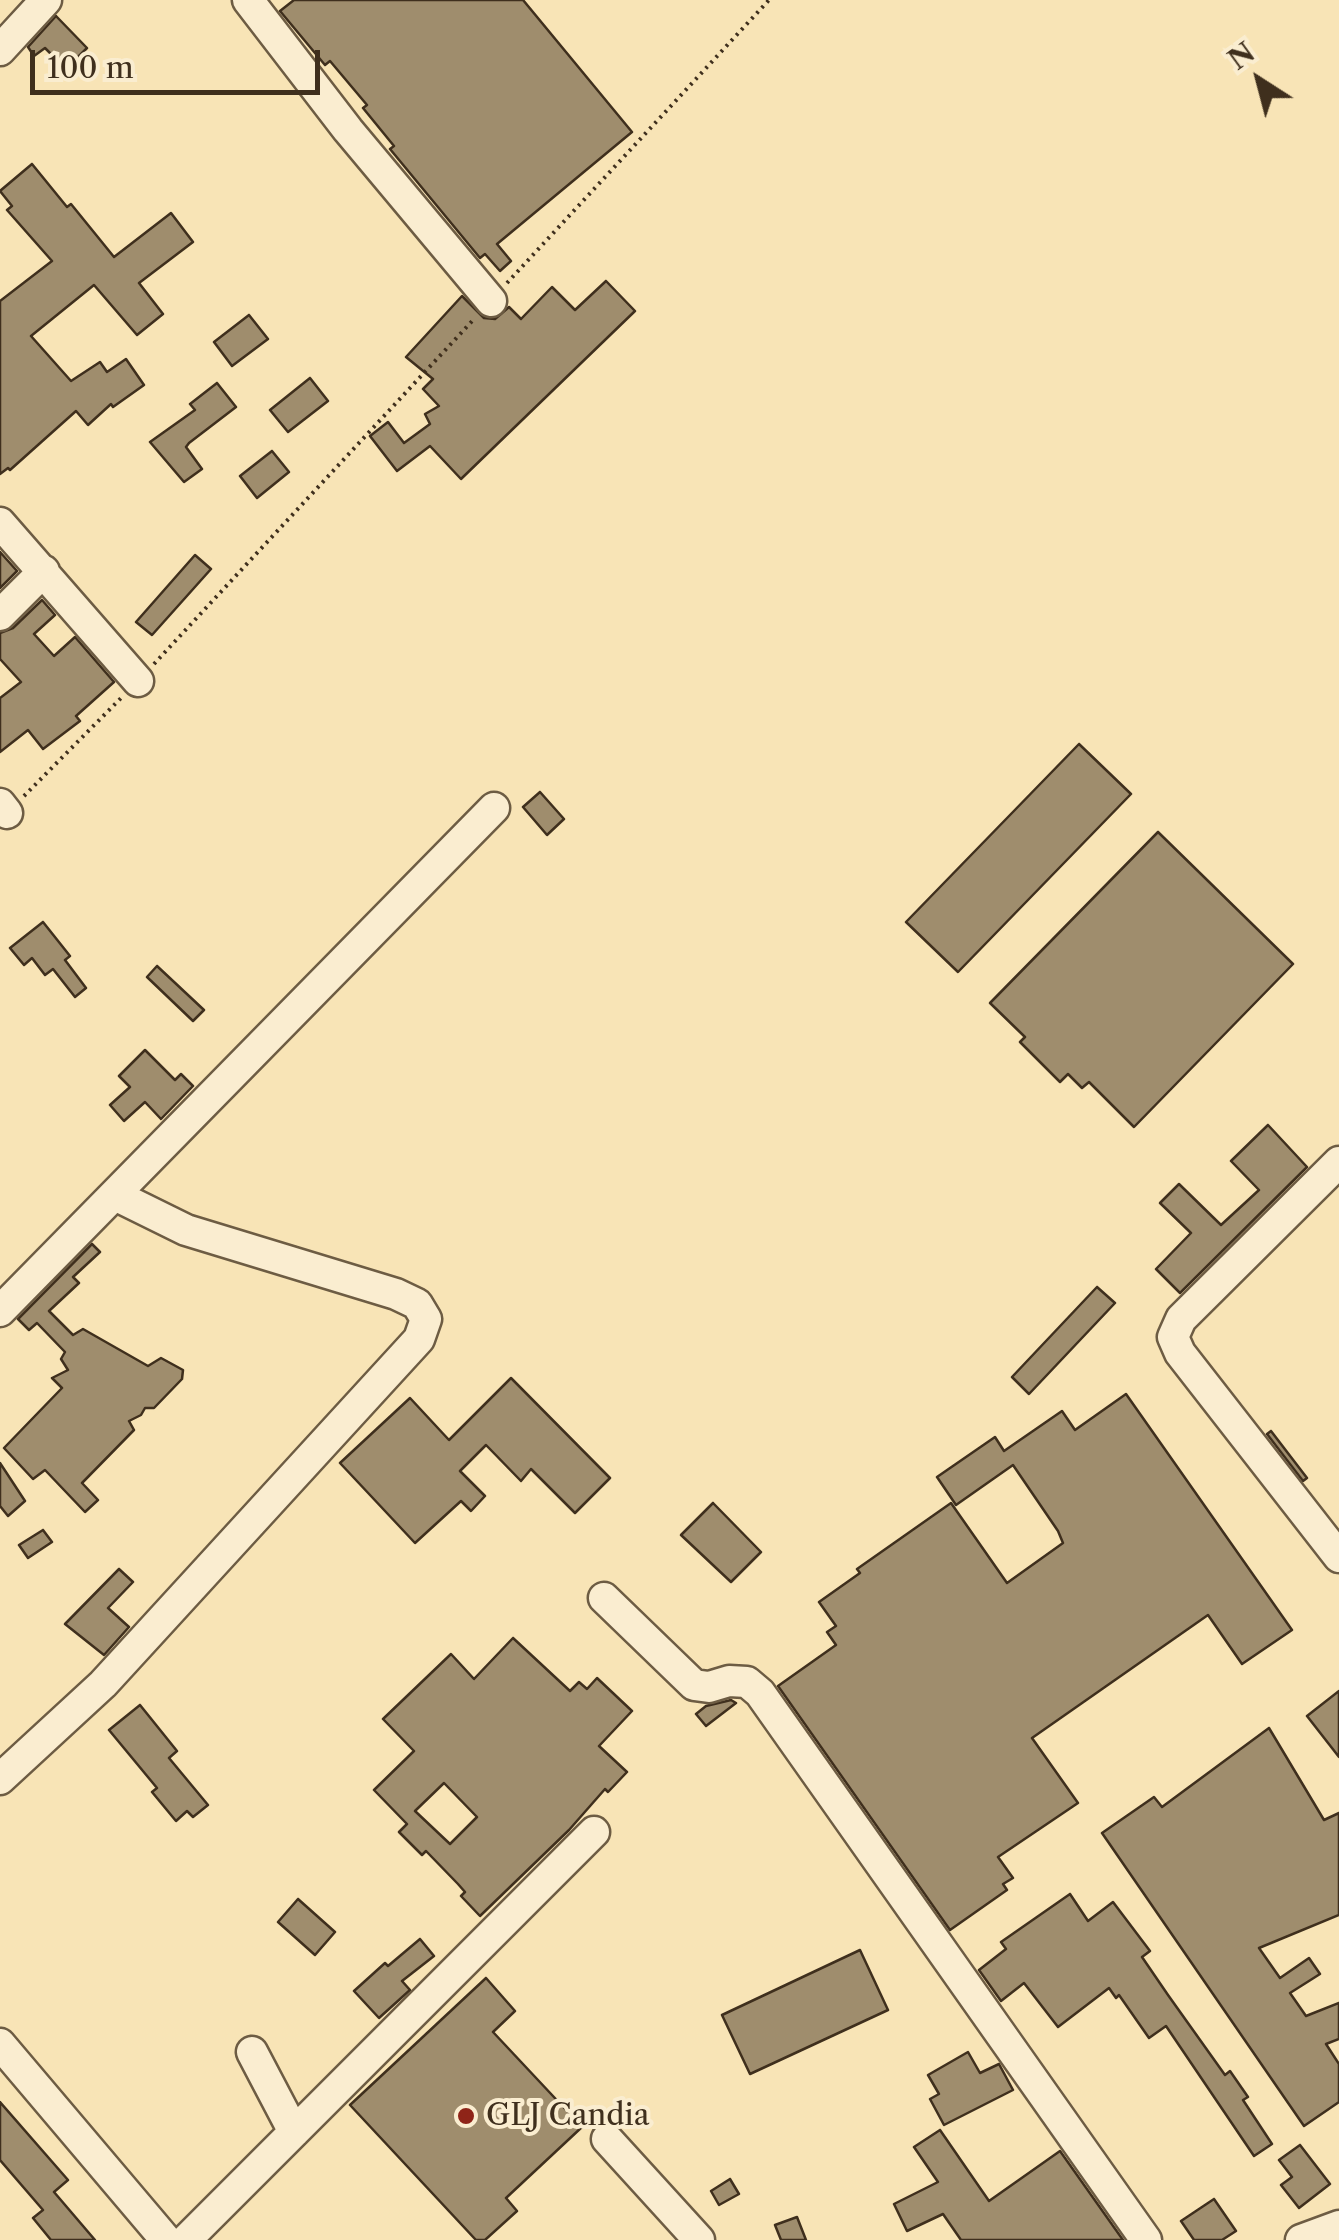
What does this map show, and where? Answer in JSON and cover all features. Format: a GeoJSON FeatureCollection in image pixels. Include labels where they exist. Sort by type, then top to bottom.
{"type":"FeatureCollection","features":[{"type":"Feature","properties":{"kind":"street"},"geometry":{"type":"LineString","coordinates":[[0,50],[46,0]]}},
{"type":"Feature","properties":{"kind":"street"},"geometry":{"type":"LineString","coordinates":[[248,0],[348,130],[491,300]]}},
{"type":"Feature","properties":{"kind":"street"},"geometry":{"type":"LineString","coordinates":[[0,523],[138,681]]}},
{"type":"Feature","properties":{"kind":"street"},"geometry":{"type":"LineString","coordinates":[[0,615],[44,571]]}},
{"type":"Feature","properties":{"kind":"street"},"geometry":{"type":"LineString","coordinates":[[0,1312],[494,808]]}},
{"type":"Feature","properties":{"kind":"street"},"geometry":{"type":"LineString","coordinates":[[1339,1162],[1181,1320],[1174,1338],[1180,1354],[1339,1557]]}},
{"type":"Feature","properties":{"kind":"street"},"geometry":{"type":"LineString","coordinates":[[0,1779],[103,1684],[419,1339],[426,1320],[418,1304],[396,1294],[186,1230],[115,1194]]}},
{"type":"Feature","properties":{"kind":"street"},"geometry":{"type":"LineString","coordinates":[[604,1598],[694,1685],[746,1682],[760,1693],[1146,2240]]}},
{"type":"Feature","properties":{"kind":"street"},"geometry":{"type":"LineString","coordinates":[[186,2240],[594,1832]]}},
{"type":"Feature","properties":{"kind":"street"},"geometry":{"type":"LineString","coordinates":[[0,2044],[166,2240]]}},
{"type":"Feature","properties":{"kind":"street"},"geometry":{"type":"LineString","coordinates":[[252,2052],[294,2132]]}},
{"type":"Feature","properties":{"kind":"street"},"geometry":{"type":"LineString","coordinates":[[607,2140],[700,2240]]}},
{"type":"Feature","properties":{"kind":"street"},"geometry":{"type":"LineString","coordinates":[[1300,2240],[1339,2226]]}},
{"type":"Feature","properties":{"kind":"path"},"geometry":{"type":"LineString","coordinates":[[4,808],[138,681],[769,0]]}},
{"type":"Feature","properties":{"kind":"building"},"geometry":{"type":"Polygon","coordinates":[[[294,0],[523,0],[632,132],[497,244],[511,261],[500,271],[485,254],[480,258],[390,149],[394,146],[363,108],[367,105],[330,61],[325,65],[280,11],[294,0]]]}},
{"type":"Feature","properties":{"kind":"building"},"geometry":{"type":"Polygon","coordinates":[[[56,16],[87,48],[66,69],[45,48],[34,56],[28,47],[56,16]]]}},
{"type":"Feature","properties":{"kind":"building"},"geometry":{"type":"Polygon","coordinates":[[[32,164],[114,257],[171,213],[193,242],[139,283],[163,314],[137,335],[94,285],[31,336],[71,381],[100,362],[107,372],[126,359],[144,385],[113,407],[111,404],[88,425],[76,411],[10,470],[0,474],[0,301],[52,261],[7,210],[12,206],[0,191],[32,164]]]}},
{"type":"Feature","properties":{"kind":"building"},"geometry":{"type":"Polygon","coordinates":[[[606,281],[635,311],[461,479],[430,446],[397,471],[370,436],[388,422],[404,443],[430,424],[425,414],[439,406],[423,389],[433,379],[406,357],[462,296],[484,318],[495,319],[509,307],[521,319],[552,287],[575,310],[606,281]]]}},
{"type":"Feature","properties":{"kind":"building"},"geometry":{"type":"Polygon","coordinates":[[[249,315],[268,339],[232,366],[214,342],[249,315]]]}},
{"type":"Feature","properties":{"kind":"building"},"geometry":{"type":"Polygon","coordinates":[[[310,378],[328,401],[288,432],[270,410],[310,378]]]}},
{"type":"Feature","properties":{"kind":"building"},"geometry":{"type":"Polygon","coordinates":[[[217,383],[236,407],[186,447],[202,469],[184,482],[150,442],[195,410],[190,404],[217,383]]]}},
{"type":"Feature","properties":{"kind":"building"},"geometry":{"type":"Polygon","coordinates":[[[272,451],[289,472],[257,498],[240,476],[272,451]]]}},
{"type":"Feature","properties":{"kind":"building"},"geometry":{"type":"Polygon","coordinates":[[[0,552],[17,571],[0,588],[0,552]]]}},
{"type":"Feature","properties":{"kind":"building"},"geometry":{"type":"Polygon","coordinates":[[[195,555],[211,569],[152,635],[136,622],[195,555]]]}},
{"type":"Feature","properties":{"kind":"building"},"geometry":{"type":"Polygon","coordinates":[[[42,600],[55,615],[34,634],[54,656],[75,637],[114,682],[76,716],[80,721],[43,749],[28,730],[0,752],[0,698],[21,682],[0,659],[0,633],[13,628],[42,600]]]}},
{"type":"Feature","properties":{"kind":"building"},"geometry":{"type":"Polygon","coordinates":[[[1079,744],[1131,794],[958,972],[906,922],[1079,744]]]}},
{"type":"Feature","properties":{"kind":"building"},"geometry":{"type":"Polygon","coordinates":[[[540,792],[564,819],[547,835],[523,807],[540,792]]]}},
{"type":"Feature","properties":{"kind":"building"},"geometry":{"type":"Polygon","coordinates":[[[1158,832],[1293,964],[1134,1127],[1089,1082],[1082,1088],[1068,1074],[1060,1082],[1020,1042],[1025,1037],[990,1003],[1158,832]]]}},
{"type":"Feature","properties":{"kind":"building"},"geometry":{"type":"Polygon","coordinates":[[[43,922],[70,956],[65,960],[86,988],[75,997],[53,969],[45,975],[32,958],[24,965],[10,948],[43,922]]]}},
{"type":"Feature","properties":{"kind":"building"},"geometry":{"type":"Polygon","coordinates":[[[157,966],[204,1010],[193,1021],[147,977],[157,966]]]}},
{"type":"Feature","properties":{"kind":"building"},"geometry":{"type":"Polygon","coordinates":[[[145,1050],[175,1080],[181,1074],[193,1086],[161,1119],[145,1102],[124,1121],[110,1105],[130,1087],[119,1076],[145,1050]]]}},
{"type":"Feature","properties":{"kind":"building"},"geometry":{"type":"Polygon","coordinates":[[[1268,1125],[1307,1167],[1180,1293],[1156,1269],[1191,1233],[1160,1203],[1179,1184],[1221,1225],[1259,1190],[1231,1161],[1268,1125]]]}},
{"type":"Feature","properties":{"kind":"building"},"geometry":{"type":"Polygon","coordinates":[[[92,1244],[100,1252],[73,1277],[79,1283],[49,1311],[73,1335],[83,1329],[148,1366],[161,1358],[183,1370],[182,1379],[154,1408],[145,1408],[129,1421],[134,1430],[82,1483],[98,1500],[85,1512],[45,1470],[33,1479],[4,1448],[62,1388],[52,1378],[68,1370],[61,1359],[65,1352],[37,1323],[29,1330],[18,1319],[92,1244]]]}},
{"type":"Feature","properties":{"kind":"building"},"geometry":{"type":"Polygon","coordinates":[[[1097,1287],[1115,1303],[1029,1394],[1012,1377],[1097,1287]]]}},
{"type":"Feature","properties":{"kind":"building"},"geometry":{"type":"Polygon","coordinates":[[[511,1378],[610,1478],[575,1513],[531,1469],[521,1481],[486,1445],[460,1471],[485,1496],[471,1511],[461,1501],[415,1543],[340,1463],[410,1398],[449,1440],[511,1378]]]}},
{"type":"Feature","properties":{"kind":"building"},"geometry":{"type":"Polygon","coordinates":[[[1126,1394],[1292,1630],[1242,1664],[1208,1615],[1032,1738],[1078,1803],[998,1857],[1013,1878],[1003,1884],[1007,1890],[950,1930],[778,1686],[836,1645],[827,1632],[836,1626],[819,1602],[860,1573],[857,1569],[951,1503],[1007,1583],[1063,1543],[1013,1465],[956,1505],[937,1477],[995,1437],[1004,1451],[1062,1411],[1075,1430],[1126,1394]]]}},
{"type":"Feature","properties":{"kind":"building"},"geometry":{"type":"Polygon","coordinates":[[[1271,1431],[1307,1478],[1303,1481],[1267,1434],[1271,1431]]]}},
{"type":"Feature","properties":{"kind":"building"},"geometry":{"type":"Polygon","coordinates":[[[0,1463],[25,1501],[8,1516],[0,1506],[0,1463]]]}},
{"type":"Feature","properties":{"kind":"building"},"geometry":{"type":"Polygon","coordinates":[[[713,1503],[761,1552],[731,1582],[681,1535],[713,1503]]]}},
{"type":"Feature","properties":{"kind":"building"},"geometry":{"type":"Polygon","coordinates":[[[43,1530],[52,1542],[28,1558],[19,1545],[43,1530]]]}},
{"type":"Feature","properties":{"kind":"building"},"geometry":{"type":"Polygon","coordinates":[[[119,1569],[133,1582],[108,1608],[129,1627],[104,1655],[65,1624],[119,1569]]]}},
{"type":"Feature","properties":{"kind":"building"},"geometry":{"type":"Polygon","coordinates":[[[513,1638],[570,1691],[579,1682],[587,1689],[597,1678],[632,1711],[599,1746],[627,1772],[608,1792],[605,1789],[569,1830],[480,1916],[461,1896],[465,1892],[458,1884],[426,1851],[422,1855],[399,1832],[407,1824],[374,1790],[414,1751],[383,1719],[451,1654],[474,1679],[513,1638]],[[444,1783],[415,1811],[450,1844],[477,1817],[444,1783]]]}},
{"type":"Feature","properties":{"kind":"building"},"geometry":{"type":"Polygon","coordinates":[[[1339,1691],[1339,1757],[1307,1716],[1339,1691]]]}},
{"type":"Feature","properties":{"kind":"building"},"geometry":{"type":"Polygon","coordinates":[[[731,1700],[736,1703],[706,1726],[696,1714],[706,1706],[731,1700]]]}},
{"type":"Feature","properties":{"kind":"building"},"geometry":{"type":"Polygon","coordinates":[[[140,1705],[177,1751],[169,1758],[208,1805],[193,1817],[187,1811],[176,1821],[152,1792],[157,1788],[109,1730],[140,1705]]]}},
{"type":"Feature","properties":{"kind":"building"},"geometry":{"type":"Polygon","coordinates":[[[1269,1728],[1324,1820],[1339,1813],[1339,1915],[1259,1948],[1280,1978],[1309,1958],[1320,1974],[1290,1993],[1306,2016],[1339,2003],[1339,2039],[1326,2044],[1339,2064],[1339,2102],[1304,2126],[1102,1833],[1154,1797],[1162,1807],[1269,1728]]]}},
{"type":"Feature","properties":{"kind":"building"},"geometry":{"type":"Polygon","coordinates":[[[1070,1894],[1088,1921],[1113,1902],[1150,1951],[1142,1957],[1225,2075],[1230,2071],[1248,2097],[1243,2100],[1272,2144],[1254,2156],[1166,2026],[1149,2038],[1119,1995],[1116,1998],[1109,1988],[1058,2027],[1024,1983],[1001,2001],[979,1970],[1006,1949],[1001,1942],[1070,1894]]]}},
{"type":"Feature","properties":{"kind":"building"},"geometry":{"type":"Polygon","coordinates":[[[298,1899],[335,1932],[315,1955],[278,1922],[298,1899]]]}},
{"type":"Feature","properties":{"kind":"building"},"geometry":{"type":"Polygon","coordinates":[[[420,1939],[434,1956],[402,1981],[410,1990],[379,2018],[354,1991],[420,1939]]]}},
{"type":"Feature","properties":{"kind":"building"},"geometry":{"type":"Polygon","coordinates":[[[860,1950],[888,2010],[750,2074],[722,2015],[860,1950]]]}},
{"type":"Feature","properties":{"kind":"building","name":"GLJ Candia"},"geometry":{"type":"Polygon","coordinates":[[[486,1978],[515,2011],[493,2032],[582,2127],[506,2198],[517,2211],[485,2240],[476,2240],[350,2105],[486,1978]]]}},
{"type":"Feature","properties":{"kind":"building"},"geometry":{"type":"Polygon","coordinates":[[[968,2052],[980,2073],[999,2064],[1013,2090],[944,2125],[930,2099],[939,2094],[928,2075],[968,2052]]]}},
{"type":"Feature","properties":{"kind":"building"},"geometry":{"type":"Polygon","coordinates":[[[0,2102],[68,2180],[54,2192],[95,2240],[51,2240],[33,2218],[43,2210],[0,2160],[0,2102]]]}},
{"type":"Feature","properties":{"kind":"building"},"geometry":{"type":"Polygon","coordinates":[[[940,2130],[989,2201],[1060,2151],[1123,2240],[961,2240],[943,2214],[907,2231],[894,2204],[938,2182],[914,2147],[940,2130]]]}},
{"type":"Feature","properties":{"kind":"building"},"geometry":{"type":"Polygon","coordinates":[[[1300,2145],[1330,2184],[1299,2208],[1281,2185],[1292,2177],[1279,2160],[1300,2145]]]}},
{"type":"Feature","properties":{"kind":"building"},"geometry":{"type":"Polygon","coordinates":[[[730,2179],[739,2194],[719,2205],[711,2191],[730,2179]]]}},
{"type":"Feature","properties":{"kind":"building"},"geometry":{"type":"Polygon","coordinates":[[[1214,2199],[1236,2231],[1222,2240],[1194,2240],[1181,2221],[1214,2199]]]}},
{"type":"Feature","properties":{"kind":"building"},"geometry":{"type":"Polygon","coordinates":[[[797,2217],[806,2240],[781,2240],[775,2225],[797,2217]]]}},
{"type":"Feature","properties":{"kind":"place","name":"GLJ Candia"},"geometry":{"type":"Point","coordinates":[466,2116]}}]}
